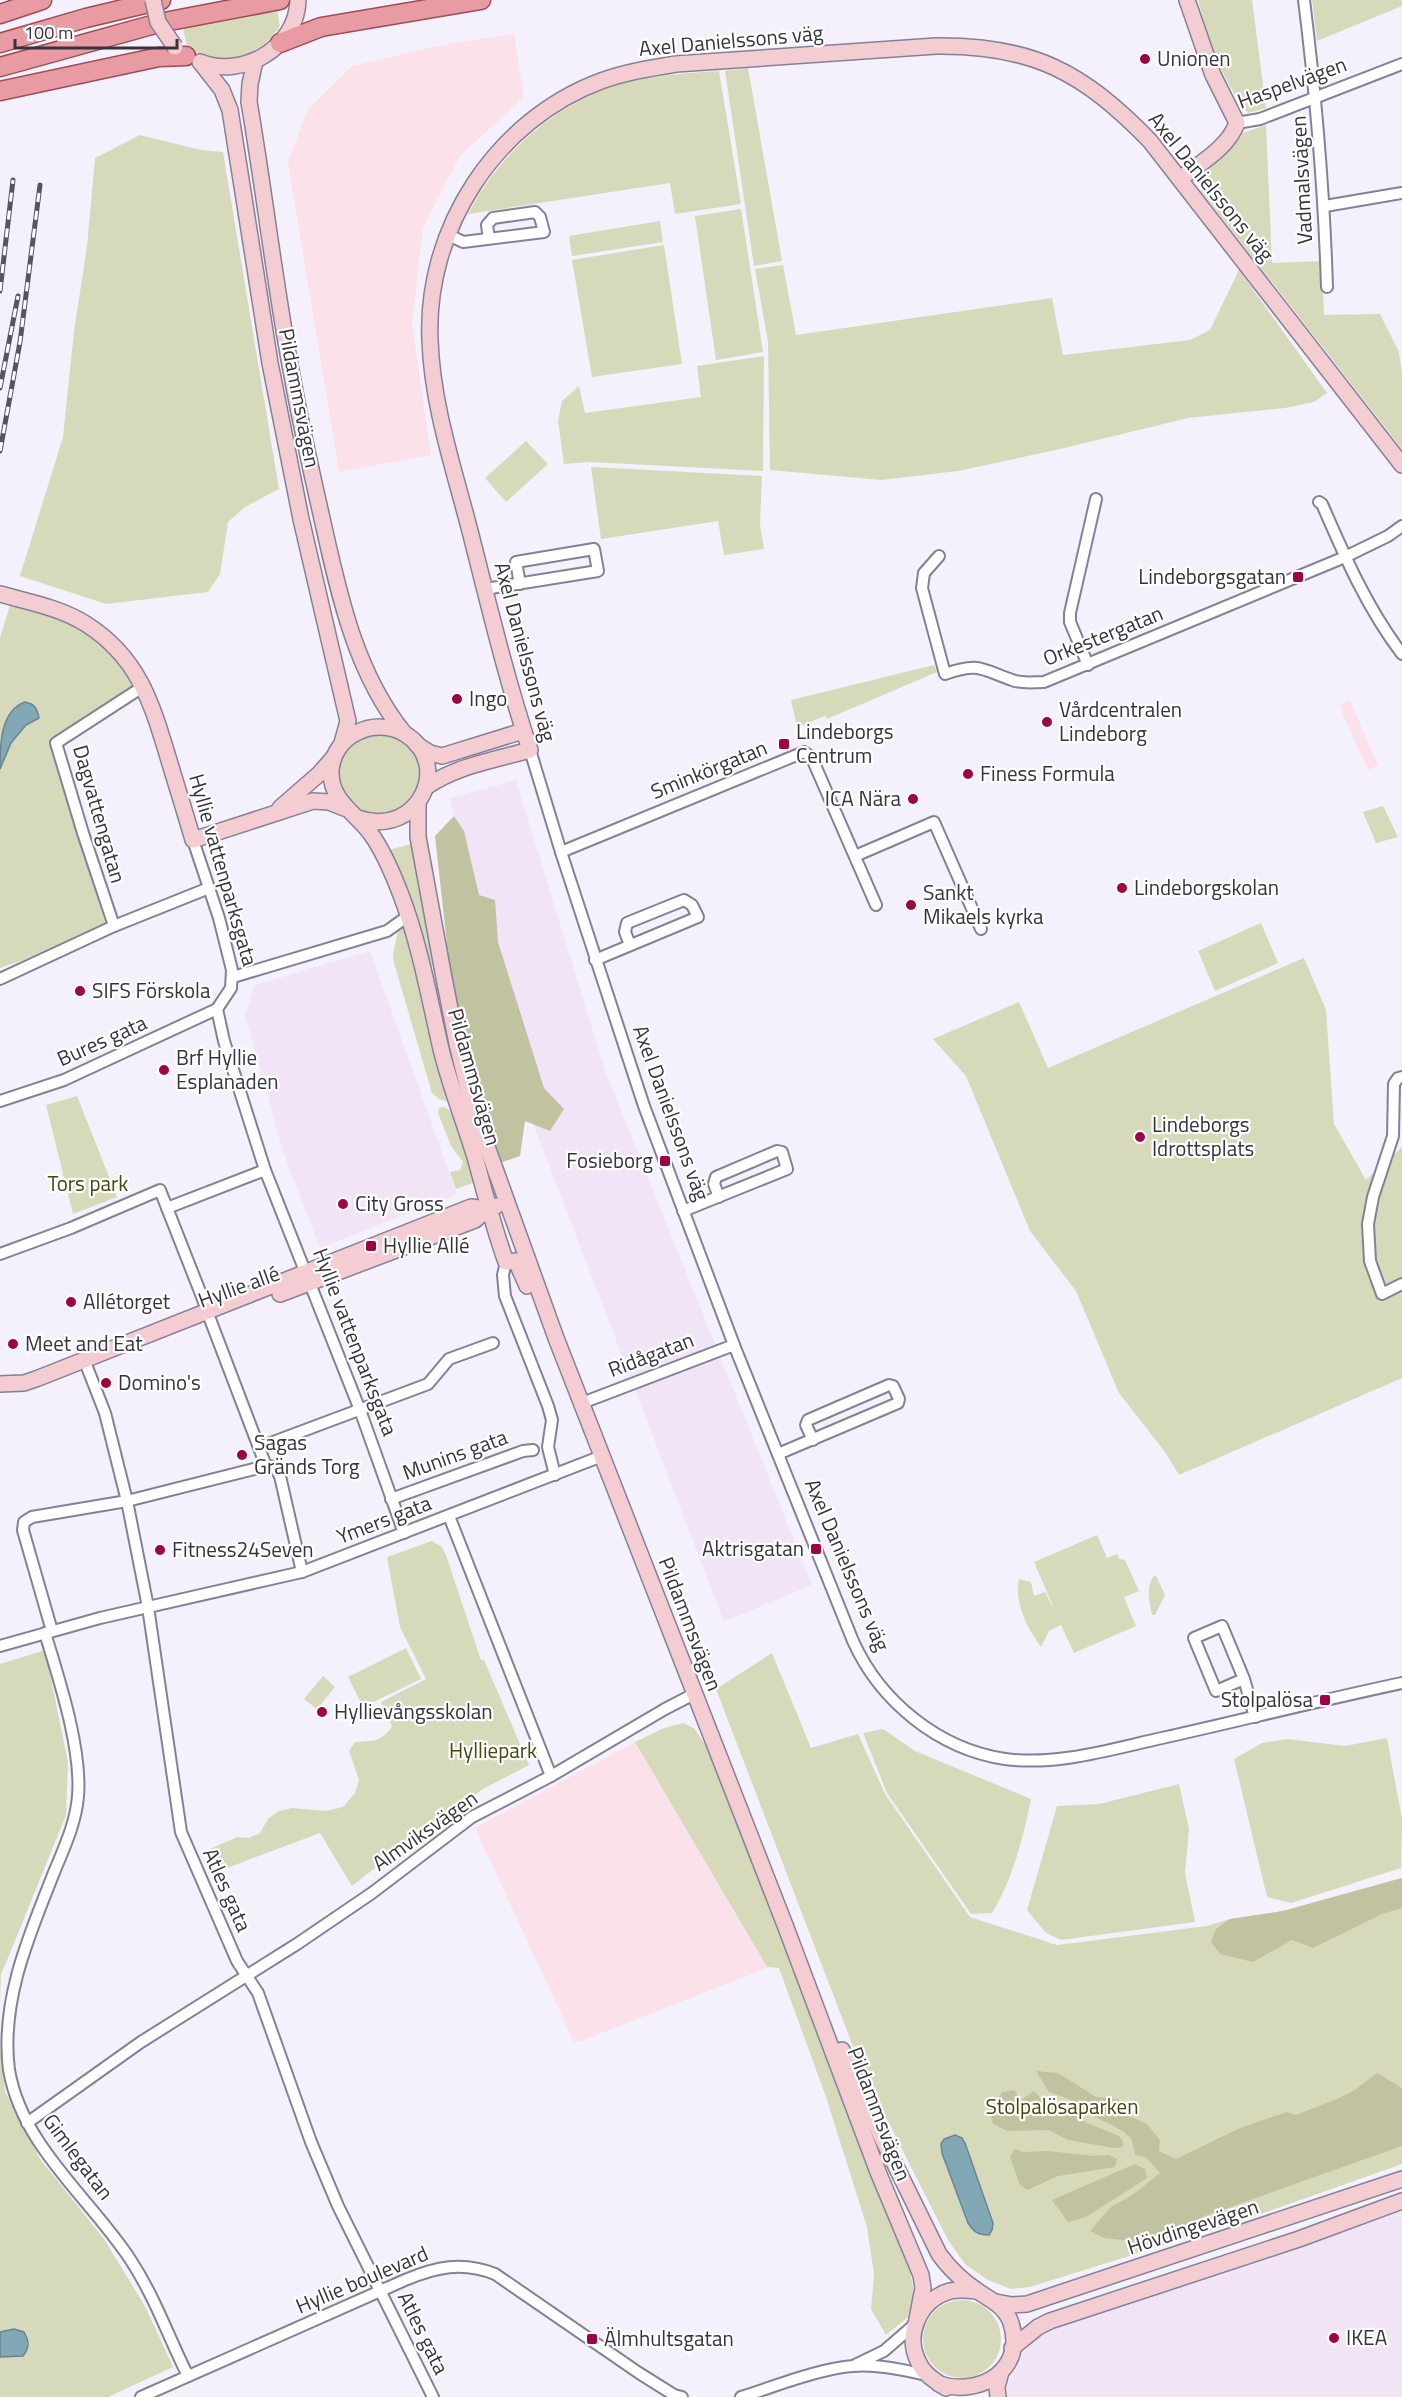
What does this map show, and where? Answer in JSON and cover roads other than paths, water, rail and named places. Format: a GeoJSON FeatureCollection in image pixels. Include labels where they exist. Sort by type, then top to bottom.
{"type":"FeatureCollection","features":[{"type":"Feature","properties":{"kind":"main road"},"geometry":{"type":"LineString","coordinates":[[0,14],[42,0]]}},
{"type":"Feature","properties":{"kind":"main road","name":"Pildammsvägen"},"geometry":{"type":"LineString","coordinates":[[153,0],[158,22],[222,90],[230,110],[270,363],[300,514],[348,721],[331,770],[332,784],[336,797],[344,808],[358,818],[372,836],[389,866],[408,916],[424,970],[450,1081],[474,1156],[487,1209],[506,1262],[516,1261],[556,1338]]}},
{"type":"Feature","properties":{"kind":"main road"},"geometry":{"type":"LineString","coordinates":[[0,43],[86,18],[161,0]]}},
{"type":"Feature","properties":{"kind":"main road"},"geometry":{"type":"LineString","coordinates":[[0,68],[159,23],[280,0]]}},
{"type":"Feature","properties":{"kind":"main road"},"geometry":{"type":"LineString","coordinates":[[0,91],[159,57],[187,55],[211,66],[233,67],[255,61],[283,38],[294,20],[298,0]]}},
{"type":"Feature","properties":{"kind":"main road"},"geometry":{"type":"LineString","coordinates":[[283,38],[321,27],[481,0]]}},
{"type":"Feature","properties":{"kind":"main road"},"geometry":{"type":"LineString","coordinates":[[1187,0],[1213,75],[1237,123]]}},
{"type":"Feature","properties":{"kind":"main road","name":"Axel Danielssons väg"},"geometry":{"type":"LineString","coordinates":[[530,750],[449,451],[433,374],[430,316],[435,275],[447,234],[471,187],[486,166],[514,136],[559,102],[600,81],[647,68],[676,64],[855,50],[965,45],[1016,52],[1040,60],[1072,76],[1119,109],[1150,141],[1402,465]]}},
{"type":"Feature","properties":{"kind":"main road","name":"Pildammsvägen"},"geometry":{"type":"LineString","coordinates":[[255,61],[249,102],[292,379],[340,598],[357,647],[374,686],[393,719],[417,745],[428,772],[426,788],[410,812],[379,823],[358,818]]}},
{"type":"Feature","properties":{"kind":"main road","name":"Haspelvägen"},"geometry":{"type":"LineString","coordinates":[[1180,179],[1224,145],[1233,134],[1237,123]]}},
{"type":"Feature","properties":{"kind":"main road","name":"Hyllie vattenparksgata"},"geometry":{"type":"LineString","coordinates":[[0,594],[58,611],[86,624],[118,650],[132,665],[144,686],[155,715],[193,840]]}},
{"type":"Feature","properties":{"kind":"main road","name":"Pildammsvägen"},"geometry":{"type":"LineString","coordinates":[[338,751],[351,735],[364,729],[378,726],[392,728],[405,734]]}},
{"type":"Feature","properties":{"kind":"main road"},"geometry":{"type":"LineString","coordinates":[[417,745],[430,753],[442,756],[523,731]]}},
{"type":"Feature","properties":{"kind":"main road"},"geometry":{"type":"LineString","coordinates":[[426,788],[440,778],[458,770],[530,750]]}},
{"type":"Feature","properties":{"kind":"main road"},"geometry":{"type":"LineString","coordinates":[[274,813],[319,774],[338,751]]}},
{"type":"Feature","properties":{"kind":"main road"},"geometry":{"type":"LineString","coordinates":[[193,840],[313,801],[329,802],[344,808]]}},
{"type":"Feature","properties":{"kind":"main road","name":"Pildammsvägen"},"geometry":{"type":"LineString","coordinates":[[417,804],[418,837],[457,1044],[472,1104],[556,1338],[878,2172],[921,2275],[924,2288],[916,2322],[914,2348],[919,2363],[933,2379],[957,2397]]}},
{"type":"Feature","properties":{"kind":"main road","name":"Hyllie allé"},"geometry":{"type":"LineString","coordinates":[[0,1384],[24,1383],[36,1379],[307,1279],[471,1207],[487,1209],[507,1203]]}},
{"type":"Feature","properties":{"kind":"main road","name":"Hyllie allé"},"geometry":{"type":"LineString","coordinates":[[0,1392],[18,1392],[34,1387],[209,1315]]}},
{"type":"Feature","properties":{"kind":"main road","name":"Pildammsvägen"},"geometry":{"type":"LineString","coordinates":[[784,1925],[880,2136],[930,2237],[948,2265],[977,2292],[996,2302]]}},
{"type":"Feature","properties":{"kind":"main road","name":"Hövdingevägen"},"geometry":{"type":"LineString","coordinates":[[996,2302],[1012,2305],[1027,2304],[1402,2179]]}},
{"type":"Feature","properties":{"kind":"main road","name":"Hövdingevägen"},"geometry":{"type":"LineString","coordinates":[[1012,2348],[1038,2327],[1050,2321],[1299,2239],[1402,2201]]}},
{"type":"Feature","properties":{"kind":"main road"},"geometry":{"type":"LineString","coordinates":[[916,2322],[925,2307],[942,2295],[963,2289],[977,2292]]}},
{"type":"Feature","properties":{"kind":"main road"},"geometry":{"type":"LineString","coordinates":[[933,2379],[959,2389],[979,2387],[991,2381],[1001,2372],[1008,2361],[1013,2335],[1005,2311],[996,2302]]}},
{"type":"Feature","properties":{"kind":"main road"},"geometry":{"type":"LineString","coordinates":[[998,2397],[1001,2372]]}},
{"type":"Feature","properties":{"kind":"street","name":"Vadmalsvägen"},"geometry":{"type":"LineString","coordinates":[[1304,0],[1317,98],[1327,287]]}},
{"type":"Feature","properties":{"kind":"street","name":"Haspelvägen"},"geometry":{"type":"LineString","coordinates":[[1237,123],[1260,119],[1402,64]]}},
{"type":"Feature","properties":{"kind":"street"},"geometry":{"type":"LineString","coordinates":[[1324,206],[1402,193]]}},
{"type":"Feature","properties":{"kind":"street"},"geometry":{"type":"LineString","coordinates":[[447,234],[463,242],[489,239],[544,232],[540,217],[536,212],[493,218],[487,225],[489,239]]}},
{"type":"Feature","properties":{"kind":"street"},"geometry":{"type":"LineString","coordinates":[[1088,665],[1070,622],[1070,613],[1096,500]]}},
{"type":"Feature","properties":{"kind":"street"},"geometry":{"type":"LineString","coordinates":[[1319,502],[1376,617],[1402,654]]}},
{"type":"Feature","properties":{"kind":"street","name":"Orkestergatan"},"geometry":{"type":"LineString","coordinates":[[939,556],[926,570],[922,588],[945,674],[965,667],[975,667],[991,670],[1012,680],[1025,683],[1044,682],[1345,557],[1388,536],[1402,526]]}},
{"type":"Feature","properties":{"kind":"street"},"geometry":{"type":"LineString","coordinates":[[485,589],[520,584],[598,571],[594,549],[516,562],[520,584]]}},
{"type":"Feature","properties":{"kind":"street","name":"Dagvattengatan"},"geometry":{"type":"LineString","coordinates":[[114,926],[82,832],[56,743],[144,686]]}},
{"type":"Feature","properties":{"kind":"street","name":"Axel Danielssons väg"},"geometry":{"type":"LineString","coordinates":[[530,750],[644,1106],[683,1211],[859,1655],[878,1683],[895,1702],[914,1720],[962,1746],[1004,1759],[1050,1760],[1088,1754],[1402,1683]]}},
{"type":"Feature","properties":{"kind":"street","name":"Sminkörgatan"},"geometry":{"type":"LineString","coordinates":[[561,852],[804,752],[814,763],[854,853]]}},
{"type":"Feature","properties":{"kind":"street"},"geometry":{"type":"LineString","coordinates":[[876,905],[854,853],[934,822],[981,929]]}},
{"type":"Feature","properties":{"kind":"street","name":"Hyllie vattenparksgata"},"geometry":{"type":"LineString","coordinates":[[193,840],[219,918],[233,977],[227,996],[217,1009],[224,1041],[265,1170],[360,1410],[404,1533]]}},
{"type":"Feature","properties":{"kind":"street"},"geometry":{"type":"LineString","coordinates":[[0,979],[114,926],[209,888]]}},
{"type":"Feature","properties":{"kind":"street"},"geometry":{"type":"LineString","coordinates":[[596,960],[698,917],[692,905],[684,900],[627,923],[625,933],[630,945]]}},
{"type":"Feature","properties":{"kind":"street"},"geometry":{"type":"LineString","coordinates":[[233,977],[387,931],[408,916]]}},
{"type":"Feature","properties":{"kind":"street","name":"Bures gata"},"geometry":{"type":"LineString","coordinates":[[0,1101],[64,1080],[217,1009]]}},
{"type":"Feature","properties":{"kind":"street"},"geometry":{"type":"LineString","coordinates":[[1402,1077],[1394,1083],[1398,1129],[1373,1197],[1368,1240],[1370,1261],[1382,1294],[1402,1284]]}},
{"type":"Feature","properties":{"kind":"street"},"geometry":{"type":"LineString","coordinates":[[683,1211],[719,1197],[787,1169],[782,1152],[777,1151],[716,1177],[714,1184],[719,1197]]}},
{"type":"Feature","properties":{"kind":"street"},"geometry":{"type":"LineString","coordinates":[[167,1208],[265,1170]]}},
{"type":"Feature","properties":{"kind":"street"},"geometry":{"type":"LineString","coordinates":[[0,1254],[160,1190],[266,1466]]}},
{"type":"Feature","properties":{"kind":"street"},"geometry":{"type":"LineString","coordinates":[[506,1262],[503,1275],[505,1296],[552,1420],[548,1447],[555,1474]]}},
{"type":"Feature","properties":{"kind":"street"},"geometry":{"type":"LineString","coordinates":[[260,1447],[428,1384],[449,1359],[493,1343]]}},
{"type":"Feature","properties":{"kind":"street","name":"Ridågatan"},"geometry":{"type":"LineString","coordinates":[[582,1403],[734,1344]]}},
{"type":"Feature","properties":{"kind":"street","name":"Atles gata"},"geometry":{"type":"LineString","coordinates":[[87,1367],[105,1413],[127,1501],[148,1607],[181,1833],[237,1961],[258,1993],[315,2151],[338,2206],[433,2397]]}},
{"type":"Feature","properties":{"kind":"street"},"geometry":{"type":"LineString","coordinates":[[778,1454],[813,1440],[898,1403],[899,1400],[893,1386],[889,1385],[808,1420],[806,1425],[813,1440]]}},
{"type":"Feature","properties":{"kind":"street","name":"Munins gata"},"geometry":{"type":"LineString","coordinates":[[392,1498],[523,1451],[533,1450]]}},
{"type":"Feature","properties":{"kind":"street","name":"Ymers gata"},"geometry":{"type":"LineString","coordinates":[[0,1646],[148,1607],[302,1572],[602,1456]]}},
{"type":"Feature","properties":{"kind":"street"},"geometry":{"type":"LineString","coordinates":[[127,1501],[266,1466],[275,1467],[280,1476],[302,1572]]}},
{"type":"Feature","properties":{"kind":"street","name":"Gimlegatan"},"geometry":{"type":"LineString","coordinates":[[127,1501],[32,1517],[24,1522],[23,1530],[72,1733],[78,1771],[78,1796],[72,1825],[9,1994],[7,2036],[9,2070],[23,2117],[47,2154],[128,2257],[152,2294],[188,2376]]}},
{"type":"Feature","properties":{"kind":"street"},"geometry":{"type":"LineString","coordinates":[[449,1516],[551,1776]]}},
{"type":"Feature","properties":{"kind":"street"},"geometry":{"type":"LineString","coordinates":[[1244,1679],[1216,1691],[1194,1638],[1222,1626],[1244,1679],[1255,1717]]}},
{"type":"Feature","properties":{"kind":"street","name":"Almviksvägen"},"geometry":{"type":"LineString","coordinates":[[27,2123],[141,2042],[247,1976],[372,1893],[472,1817],[551,1776],[694,1694]]}},
{"type":"Feature","properties":{"kind":"street","name":"Hyllie boulevard"},"geometry":{"type":"LineString","coordinates":[[141,2397],[381,2291],[426,2272],[445,2267],[480,2268],[512,2283],[639,2373],[674,2395],[682,2397]]}},
{"type":"Feature","properties":{"kind":"street"},"geometry":{"type":"LineString","coordinates":[[741,2397],[853,2366],[884,2351],[916,2322]]}},
{"type":"Feature","properties":{"kind":"street"},"geometry":{"type":"LineString","coordinates":[[853,2366],[887,2367],[933,2379]]}},
{"type":"Feature","properties":{"kind":"water"},"geometry":{"type":"Polygon","coordinates":[[[25,702],[35,707],[39,718],[26,725],[11,743],[0,769],[1,740],[6,721],[17,706],[25,702]]]}},
{"type":"Feature","properties":{"kind":"water"},"geometry":{"type":"Polygon","coordinates":[[[955,2135],[962,2138],[965,2143],[993,2223],[989,2235],[977,2232],[968,2223],[942,2153],[941,2144],[944,2139],[955,2135]]]}},
{"type":"Feature","properties":{"kind":"water"},"geometry":{"type":"Polygon","coordinates":[[[14,2329],[24,2332],[28,2341],[27,2350],[23,2356],[0,2357],[0,2332],[14,2329]]]}},
{"type":"Feature","properties":{"kind":"railway"},"geometry":{"type":"LineString","coordinates":[[0,291],[13,180]]}},
{"type":"Feature","properties":{"kind":"railway"},"geometry":{"type":"LineString","coordinates":[[0,451],[20,342],[40,185]]}},
{"type":"Feature","properties":{"kind":"railway"},"geometry":{"type":"LineString","coordinates":[[0,388],[18,296]]}},
{"type":"Feature","properties":{"kind":"place","name":"Unionen"},"geometry":{"type":"Point","coordinates":[1145,59]}},
{"type":"Feature","properties":{"kind":"place","name":"Lindeborgsgatan"},"geometry":{"type":"Point","coordinates":[1298,577]}},
{"type":"Feature","properties":{"kind":"place","name":"Ingo"},"geometry":{"type":"Point","coordinates":[457,699]}},
{"type":"Feature","properties":{"kind":"place","name":"Vårdcentralen Lindeborg"},"geometry":{"type":"Point","coordinates":[1047,722]}},
{"type":"Feature","properties":{"kind":"place","name":"Lindeborgs Centrum"},"geometry":{"type":"Point","coordinates":[784,744]}},
{"type":"Feature","properties":{"kind":"place","name":"Finess Formula"},"geometry":{"type":"Point","coordinates":[968,774]}},
{"type":"Feature","properties":{"kind":"place","name":"ICA Nära"},"geometry":{"type":"Point","coordinates":[913,799]}},
{"type":"Feature","properties":{"kind":"place","name":"Lindeborgskolan"},"geometry":{"type":"Point","coordinates":[1122,888]}},
{"type":"Feature","properties":{"kind":"place","name":"Sankt Mikaels kyrka"},"geometry":{"type":"Point","coordinates":[911,905]}},
{"type":"Feature","properties":{"kind":"place","name":"SIFS Förskola"},"geometry":{"type":"Point","coordinates":[80,991]}},
{"type":"Feature","properties":{"kind":"place","name":"Brf Hyllie Esplanaden"},"geometry":{"type":"Point","coordinates":[164,1070]}},
{"type":"Feature","properties":{"kind":"place","name":"Lindeborgs Idrottsplats"},"geometry":{"type":"Point","coordinates":[1140,1137]}},
{"type":"Feature","properties":{"kind":"place","name":"Fosieborg"},"geometry":{"type":"Point","coordinates":[665,1161]}},
{"type":"Feature","properties":{"kind":"place","name":"City Gross"},"geometry":{"type":"Point","coordinates":[343,1204]}},
{"type":"Feature","properties":{"kind":"place","name":"Hyllie Allé"},"geometry":{"type":"Point","coordinates":[371,1246]}},
{"type":"Feature","properties":{"kind":"place","name":"Allétorget"},"geometry":{"type":"Point","coordinates":[71,1302]}},
{"type":"Feature","properties":{"kind":"place","name":"Meet and Eat"},"geometry":{"type":"Point","coordinates":[13,1344]}},
{"type":"Feature","properties":{"kind":"place","name":"Domino's"},"geometry":{"type":"Point","coordinates":[106,1383]}},
{"type":"Feature","properties":{"kind":"place","name":"Sagas Gränds Torg"},"geometry":{"type":"Point","coordinates":[242,1455]}},
{"type":"Feature","properties":{"kind":"place","name":"Aktrisgatan"},"geometry":{"type":"Point","coordinates":[816,1549]}},
{"type":"Feature","properties":{"kind":"place","name":"Fitness24Seven"},"geometry":{"type":"Point","coordinates":[160,1550]}},
{"type":"Feature","properties":{"kind":"place","name":"Stolpalösa"},"geometry":{"type":"Point","coordinates":[1325,1700]}},
{"type":"Feature","properties":{"kind":"place","name":"Hyllievångsskolan"},"geometry":{"type":"Point","coordinates":[322,1712]}},
{"type":"Feature","properties":{"kind":"place","name":"IKEA"},"geometry":{"type":"Point","coordinates":[1334,2338]}},
{"type":"Feature","properties":{"kind":"place","name":"Älmhultsgatan"},"geometry":{"type":"Point","coordinates":[592,2339]}},
{"type":"Feature","properties":{"kind":"park label","name":"Tors park"},"geometry":{"type":"Point","coordinates":[88,1184]}},
{"type":"Feature","properties":{"kind":"park label","name":"Hylliepark"},"geometry":{"type":"Point","coordinates":[493,1751]}},
{"type":"Feature","properties":{"kind":"park label","name":"Stolpalösaparken"},"geometry":{"type":"Point","coordinates":[1062,2107]}}]}
